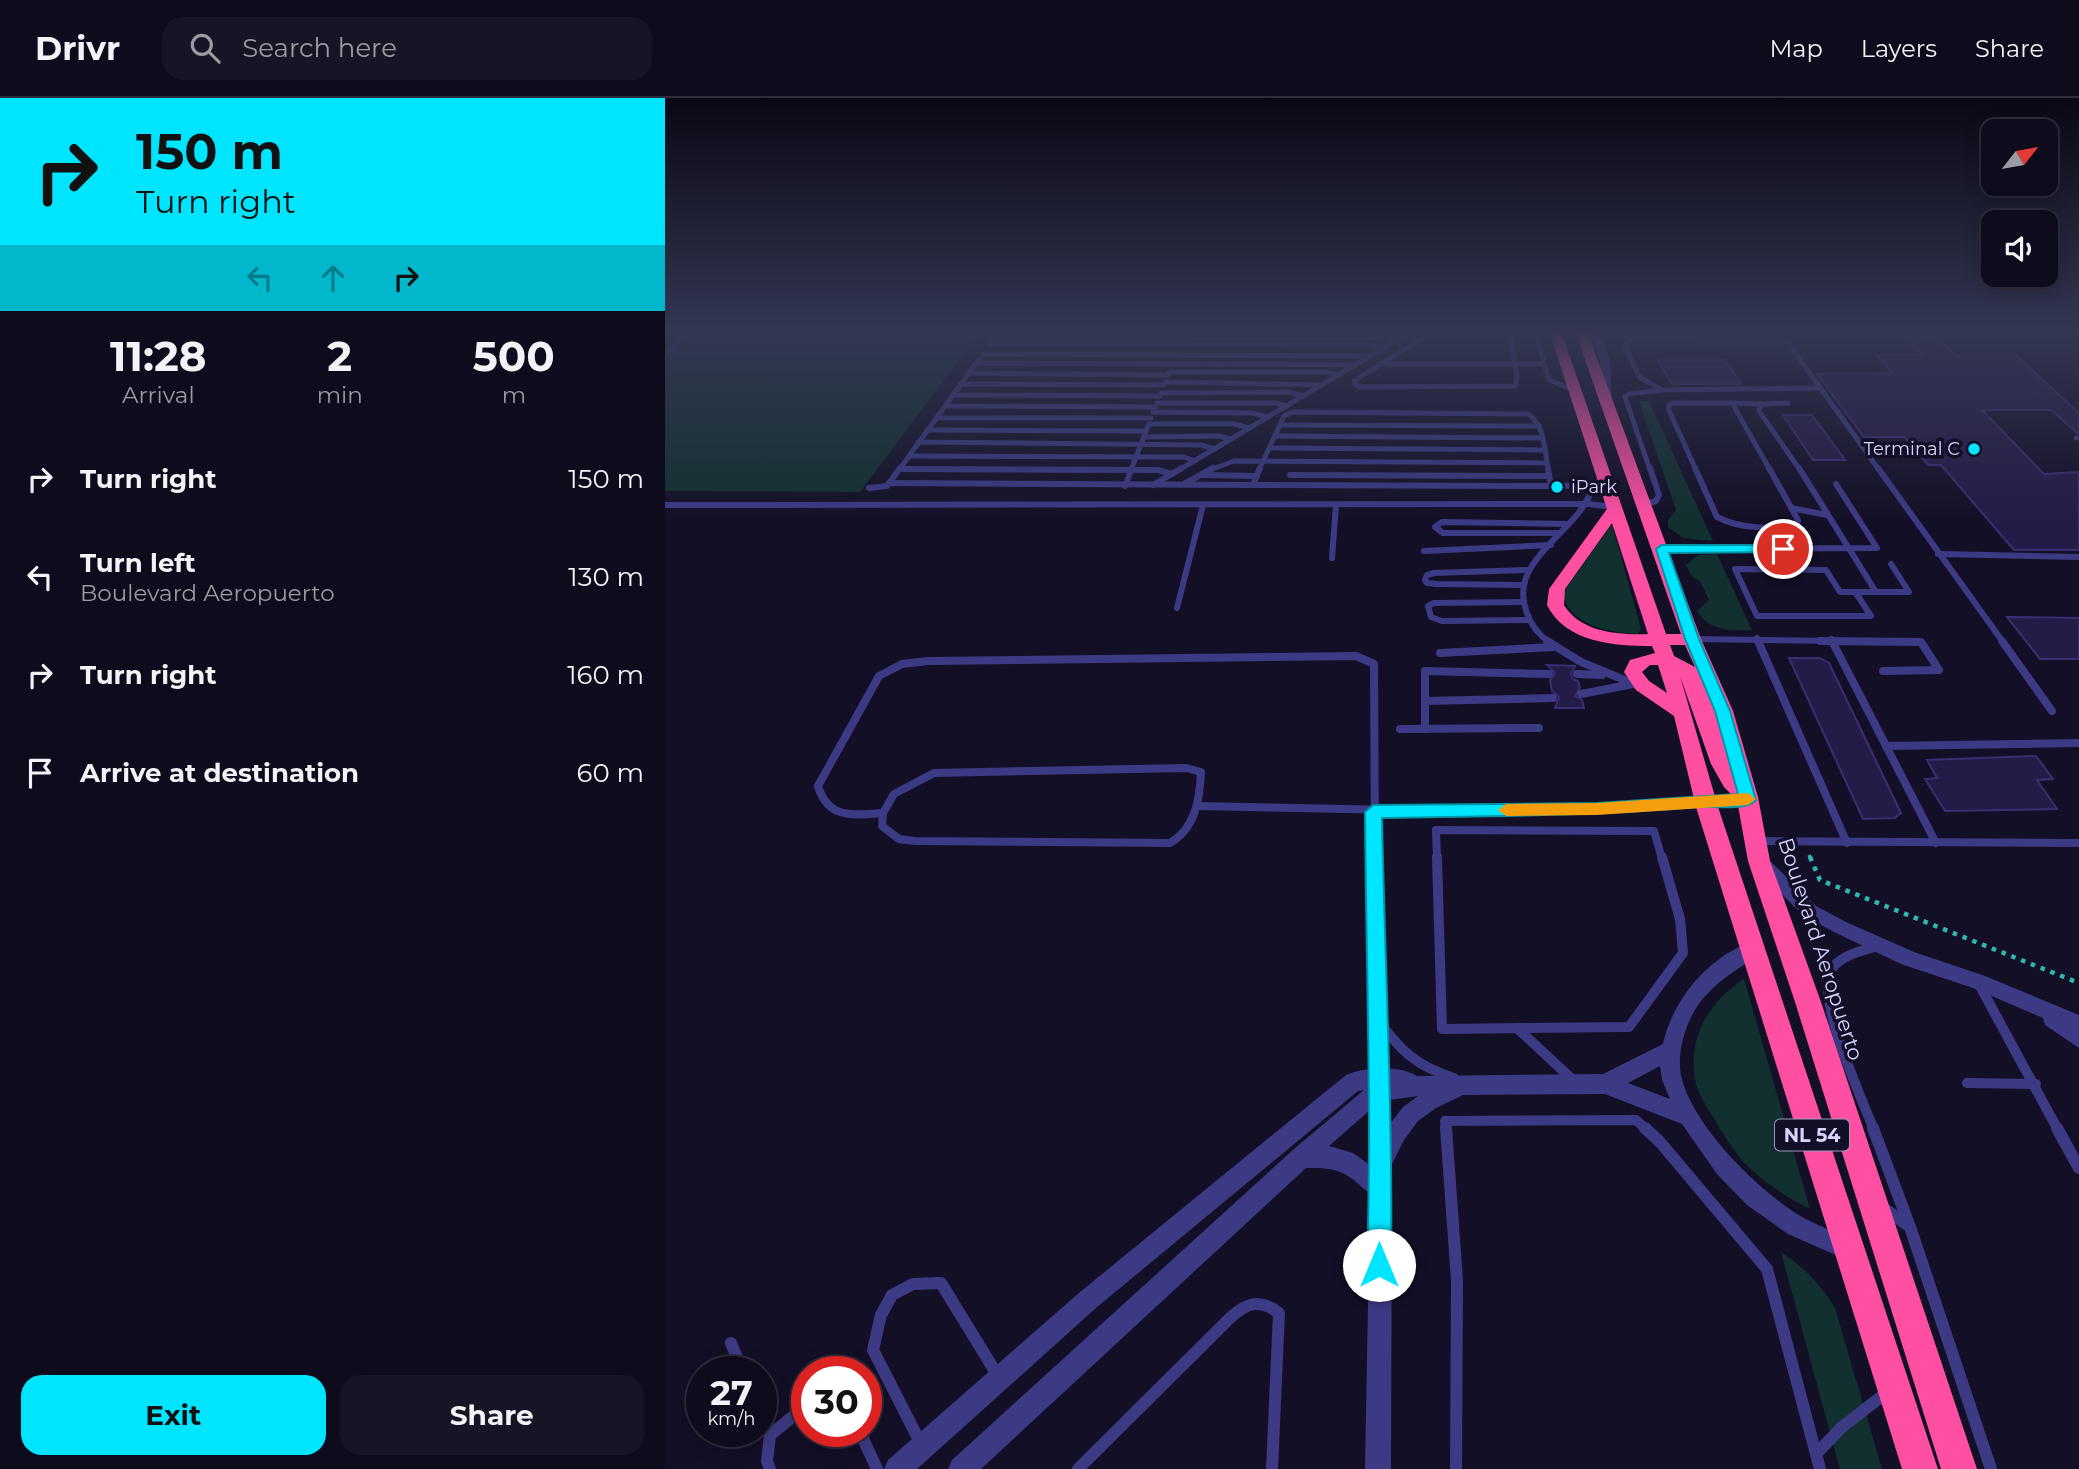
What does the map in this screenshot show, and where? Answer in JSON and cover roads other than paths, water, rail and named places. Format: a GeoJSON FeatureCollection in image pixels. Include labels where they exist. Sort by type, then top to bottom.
{"type":"FeatureCollection","features":[{"type":"Feature","properties":{"kind":"highway","name":"NL 54"},"geometry":{"type":"LineString","coordinates":[[1575,395],[1600,485],[1613,509],[1683,714],[1706,800],[1847,1248],[1857,1270],[1920,1469]]}},
{"type":"Feature","properties":{"kind":"highway","name":"Boulevard Aeropuerto"},"geometry":{"type":"LineString","coordinates":[[1605,395],[1692,639],[1723,711],[1758,851],[1959,1469]]}},
{"type":"Feature","properties":{"kind":"highway"},"geometry":{"type":"LineString","coordinates":[[1613,509],[1557,589],[1556,606],[1563,618],[1587,631],[1618,639],[1692,639]]}},
{"type":"Feature","properties":{"kind":"highway"},"geometry":{"type":"LineString","coordinates":[[1683,714],[1673,704],[1640,687],[1634,676],[1635,668],[1647,660],[1665,660],[1682,666],[1692,677],[1721,764],[1731,782],[1747,799]]}},
{"type":"Feature","properties":{"kind":"street"},"geometry":{"type":"LineString","coordinates":[[1758,851],[1810,911],[1881,946],[2079,1024]]}},
{"type":"Feature","properties":{"kind":"street"},"geometry":{"type":"LineString","coordinates":[[1753,949],[1719,973],[1689,1002],[1675,1028],[1671,1075],[1688,1116],[1716,1156],[1750,1194],[1791,1223],[1847,1248]]}},
{"type":"Feature","properties":{"kind":"street"},"geometry":{"type":"LineString","coordinates":[[2030,1003],[2079,1039]]}},
{"type":"Feature","properties":{"kind":"street"},"geometry":{"type":"LineString","coordinates":[[1605,1084],[1673,1049]]}},
{"type":"Feature","properties":{"kind":"street"},"geometry":{"type":"LineString","coordinates":[[897,1469],[1088,1300],[1353,1082],[1377,1085],[1605,1084],[1688,1116]]}},
{"type":"Feature","properties":{"kind":"street"},"geometry":{"type":"LineString","coordinates":[[1381,1161],[1395,1132],[1411,1111],[1430,1099],[1470,1083]]}},
{"type":"Feature","properties":{"kind":"street"},"geometry":{"type":"LineString","coordinates":[[961,1469],[1357,1107],[1377,1085]]}},
{"type":"Feature","properties":{"kind":"street"},"geometry":{"type":"LineString","coordinates":[[1377,1085],[1381,1161],[1378,1469]]}},
{"type":"Feature","properties":{"kind":"street"},"geometry":{"type":"LineString","coordinates":[[1302,1157],[1337,1156],[1355,1165],[1379,1188]]}},
{"type":"Feature","properties":{"kind":"lane"},"geometry":{"type":"LineString","coordinates":[[869,488],[884,487],[889,483],[952,395]]}},
{"type":"Feature","properties":{"kind":"lane"},"geometry":{"type":"LineString","coordinates":[[1125,486],[1161,395]]}},
{"type":"Feature","properties":{"kind":"lane"},"geometry":{"type":"LineString","coordinates":[[1299,395],[1304,396]]}},
{"type":"Feature","properties":{"kind":"lane"},"geometry":{"type":"LineString","coordinates":[[1636,395],[1625,397],[1659,495],[1656,501],[1645,504]]}},
{"type":"Feature","properties":{"kind":"lane"},"geometry":{"type":"LineString","coordinates":[[1825,395],[2052,710]]}},
{"type":"Feature","properties":{"kind":"lane"},"geometry":{"type":"LineString","coordinates":[[1153,486],[1304,396]]}},
{"type":"Feature","properties":{"kind":"lane"},"geometry":{"type":"LineString","coordinates":[[1732,403],[1798,520],[1789,526],[1735,524],[1717,517],[1668,408],[1680,402],[1788,403]]}},
{"type":"Feature","properties":{"kind":"lane"},"geometry":{"type":"LineString","coordinates":[[1153,413],[1275,403],[1287,406]]}},
{"type":"Feature","properties":{"kind":"lane"},"geometry":{"type":"LineString","coordinates":[[1761,404],[1759,411],[1796,463],[1876,592]]}},
{"type":"Feature","properties":{"kind":"lane"},"geometry":{"type":"LineString","coordinates":[[945,406],[1153,413],[1249,428]]}},
{"type":"Feature","properties":{"kind":"lane"},"geometry":{"type":"LineString","coordinates":[[1252,486],[1285,414],[1293,412],[1524,413],[1533,416],[1539,426],[1551,486]]}},
{"type":"Feature","properties":{"kind":"lane"},"geometry":{"type":"LineString","coordinates":[[936,418],[1153,413],[1252,413],[1268,417]]}},
{"type":"Feature","properties":{"kind":"lane"},"geometry":{"type":"LineString","coordinates":[[1280,425],[1539,426]]}},
{"type":"Feature","properties":{"kind":"lane"},"geometry":{"type":"LineString","coordinates":[[927,430],[1217,436],[1231,439]]}},
{"type":"Feature","properties":{"kind":"lane"},"geometry":{"type":"LineString","coordinates":[[1275,436],[1542,439]]}},
{"type":"Feature","properties":{"kind":"lane"},"geometry":{"type":"LineString","coordinates":[[918,442],[1201,445],[1215,449]]}},
{"type":"Feature","properties":{"kind":"lane"},"geometry":{"type":"LineString","coordinates":[[1269,449],[1544,450]]}},
{"type":"Feature","properties":{"kind":"lane"},"geometry":{"type":"LineString","coordinates":[[909,456],[1184,457],[1195,461]]}},
{"type":"Feature","properties":{"kind":"lane"},"geometry":{"type":"LineString","coordinates":[[1182,486],[1230,461],[1547,463]]}},
{"type":"Feature","properties":{"kind":"lane"},"geometry":{"type":"LineString","coordinates":[[1289,486],[1291,462]]}},
{"type":"Feature","properties":{"kind":"lane"},"geometry":{"type":"LineString","coordinates":[[900,469],[1158,470],[1172,474]]}},
{"type":"Feature","properties":{"kind":"lane"},"geometry":{"type":"LineString","coordinates":[[1200,475],[1257,476]]}},
{"type":"Feature","properties":{"kind":"lane"},"geometry":{"type":"LineString","coordinates":[[1290,475],[1549,476]]}},
{"type":"Feature","properties":{"kind":"lane"},"geometry":{"type":"LineString","coordinates":[[889,483],[1125,486],[1600,485]]}},
{"type":"Feature","properties":{"kind":"lane"},"geometry":{"type":"LineString","coordinates":[[1662,549],[1877,548],[1836,484]]}},
{"type":"Feature","properties":{"kind":"lane"},"geometry":{"type":"LineString","coordinates":[[1600,485],[1589,504],[1567,524],[1529,570],[1523,585],[1524,602],[1528,620],[1544,639],[1609,675],[1640,687]]}},
{"type":"Feature","properties":{"kind":"lane"},"geometry":{"type":"LineString","coordinates":[[665,505],[1589,504],[1613,509]]}},
{"type":"Feature","properties":{"kind":"lane"},"geometry":{"type":"LineString","coordinates":[[1177,608],[1203,505]]}},
{"type":"Feature","properties":{"kind":"lane"},"geometry":{"type":"LineString","coordinates":[[1332,558],[1336,505]]}},
{"type":"Feature","properties":{"kind":"lane"},"geometry":{"type":"LineString","coordinates":[[1791,508],[1827,515]]}},
{"type":"Feature","properties":{"kind":"lane"},"geometry":{"type":"LineString","coordinates":[[1560,533],[1443,533],[1438,532],[1435,527],[1442,522],[1567,524]]}},
{"type":"Feature","properties":{"kind":"lane"},"geometry":{"type":"LineString","coordinates":[[1425,551],[1551,545]]}},
{"type":"Feature","properties":{"kind":"lane"},"geometry":{"type":"LineString","coordinates":[[1938,554],[2079,557]]}},
{"type":"Feature","properties":{"kind":"lane"},"geometry":{"type":"LineString","coordinates":[[1856,593],[1871,616],[1757,617],[1735,569],[1826,570],[1840,592],[1909,592],[1891,564]]}},
{"type":"Feature","properties":{"kind":"lane"},"geometry":{"type":"LineString","coordinates":[[1523,585],[1437,584],[1427,583],[1425,580],[1427,575],[1434,573],[1529,570]]}},
{"type":"Feature","properties":{"kind":"lane"},"geometry":{"type":"LineString","coordinates":[[1524,602],[1434,603],[1428,606],[1433,620],[1528,620]]}},
{"type":"Feature","properties":{"kind":"lane"},"geometry":{"type":"LineString","coordinates":[[1758,638],[1847,843]]}},
{"type":"Feature","properties":{"kind":"lane"},"geometry":{"type":"LineString","coordinates":[[1692,639],[1921,642],[1938,670],[1883,671]]}},
{"type":"Feature","properties":{"kind":"lane"},"geometry":{"type":"LineString","coordinates":[[1831,639],[1936,843]]}},
{"type":"Feature","properties":{"kind":"lane"},"geometry":{"type":"LineString","coordinates":[[1440,653],[1555,647]]}},
{"type":"Feature","properties":{"kind":"lane"},"geometry":{"type":"LineString","coordinates":[[883,813],[841,815],[827,808],[819,795],[818,786],[879,676],[890,667],[906,662],[1356,656],[1374,664],[1377,1085]]}},
{"type":"Feature","properties":{"kind":"lane"},"geometry":{"type":"LineString","coordinates":[[1425,729],[1425,671],[1549,674]]}},
{"type":"Feature","properties":{"kind":"lane"},"geometry":{"type":"LineString","coordinates":[[1577,674],[1609,675]]}},
{"type":"Feature","properties":{"kind":"lane"},"geometry":{"type":"LineString","coordinates":[[1581,694],[1640,687]]}},
{"type":"Feature","properties":{"kind":"lane"},"geometry":{"type":"LineString","coordinates":[[1425,701],[1553,698]]}},
{"type":"Feature","properties":{"kind":"lane"},"geometry":{"type":"LineString","coordinates":[[1400,729],[1539,728]]}},
{"type":"Feature","properties":{"kind":"lane"},"geometry":{"type":"LineString","coordinates":[[1886,746],[2079,743]]}},
{"type":"Feature","properties":{"kind":"lane"},"geometry":{"type":"LineString","coordinates":[[1198,769],[1202,774],[1197,806],[1183,836],[1170,843],[899,839],[882,826],[883,813],[894,794],[934,773],[1198,769]]}},
{"type":"Feature","properties":{"kind":"lane"},"geometry":{"type":"LineString","coordinates":[[1197,806],[1373,812],[1597,809],[1747,799]]}},
{"type":"Feature","properties":{"kind":"lane"},"geometry":{"type":"LineString","coordinates":[[1517,1028],[1629,1027],[1683,953],[1680,919],[1654,831],[1436,830],[1442,1029],[1517,1028],[1578,1084]]}},
{"type":"Feature","properties":{"kind":"lane"},"geometry":{"type":"LineString","coordinates":[[1758,851],[1803,842],[2079,843]]}},
{"type":"Feature","properties":{"kind":"lane"},"geometry":{"type":"LineString","coordinates":[[1881,946],[1857,952],[1837,962],[1828,972],[1824,988],[1832,1018],[1909,1227],[1991,1469]]}},
{"type":"Feature","properties":{"kind":"lane"},"geometry":{"type":"LineString","coordinates":[[1978,982],[2036,1084],[2079,1168]]}},
{"type":"Feature","properties":{"kind":"lane"},"geometry":{"type":"LineString","coordinates":[[1378,1020],[1408,1057],[1423,1070],[1470,1083]]}},
{"type":"Feature","properties":{"kind":"lane"},"geometry":{"type":"LineString","coordinates":[[1967,1083],[2036,1084]]}},
{"type":"Feature","properties":{"kind":"lane"},"geometry":{"type":"LineString","coordinates":[[1456,1469],[1457,1280],[1445,1122],[1636,1120],[1660,1142],[1767,1269],[1820,1469]]}},
{"type":"Feature","properties":{"kind":"lane"},"geometry":{"type":"LineString","coordinates":[[1871,1198],[1909,1227]]}},
{"type":"Feature","properties":{"kind":"lane"},"geometry":{"type":"LineString","coordinates":[[922,1447],[873,1350],[881,1314],[892,1294],[913,1284],[941,1283],[999,1379]]}},
{"type":"Feature","properties":{"kind":"lane"},"geometry":{"type":"LineString","coordinates":[[1078,1469],[1223,1324],[1238,1310],[1255,1301],[1270,1305],[1279,1313],[1272,1469]]}},
{"type":"Feature","properties":{"kind":"lane"},"geometry":{"type":"LineString","coordinates":[[730,1343],[736,1356]]}},
{"type":"Feature","properties":{"kind":"lane"},"geometry":{"type":"LineString","coordinates":[[1816,1454],[1842,1427],[1894,1386]]}},
{"type":"Feature","properties":{"kind":"lane"},"geometry":{"type":"LineString","coordinates":[[777,1429],[791,1418]]}},
{"type":"Feature","properties":{"kind":"lane"},"geometry":{"type":"LineString","coordinates":[[769,1447],[767,1461],[770,1469]]}},
{"type":"Feature","properties":{"kind":"lane"},"geometry":{"type":"LineString","coordinates":[[867,1447],[877,1469]]}},
{"type":"Feature","properties":{"kind":"place","name":"Terminal C"},"geometry":{"type":"Point","coordinates":[1974,449]}},
{"type":"Feature","properties":{"kind":"place","name":"iPark"},"geometry":{"type":"Point","coordinates":[1557,487]}}]}
